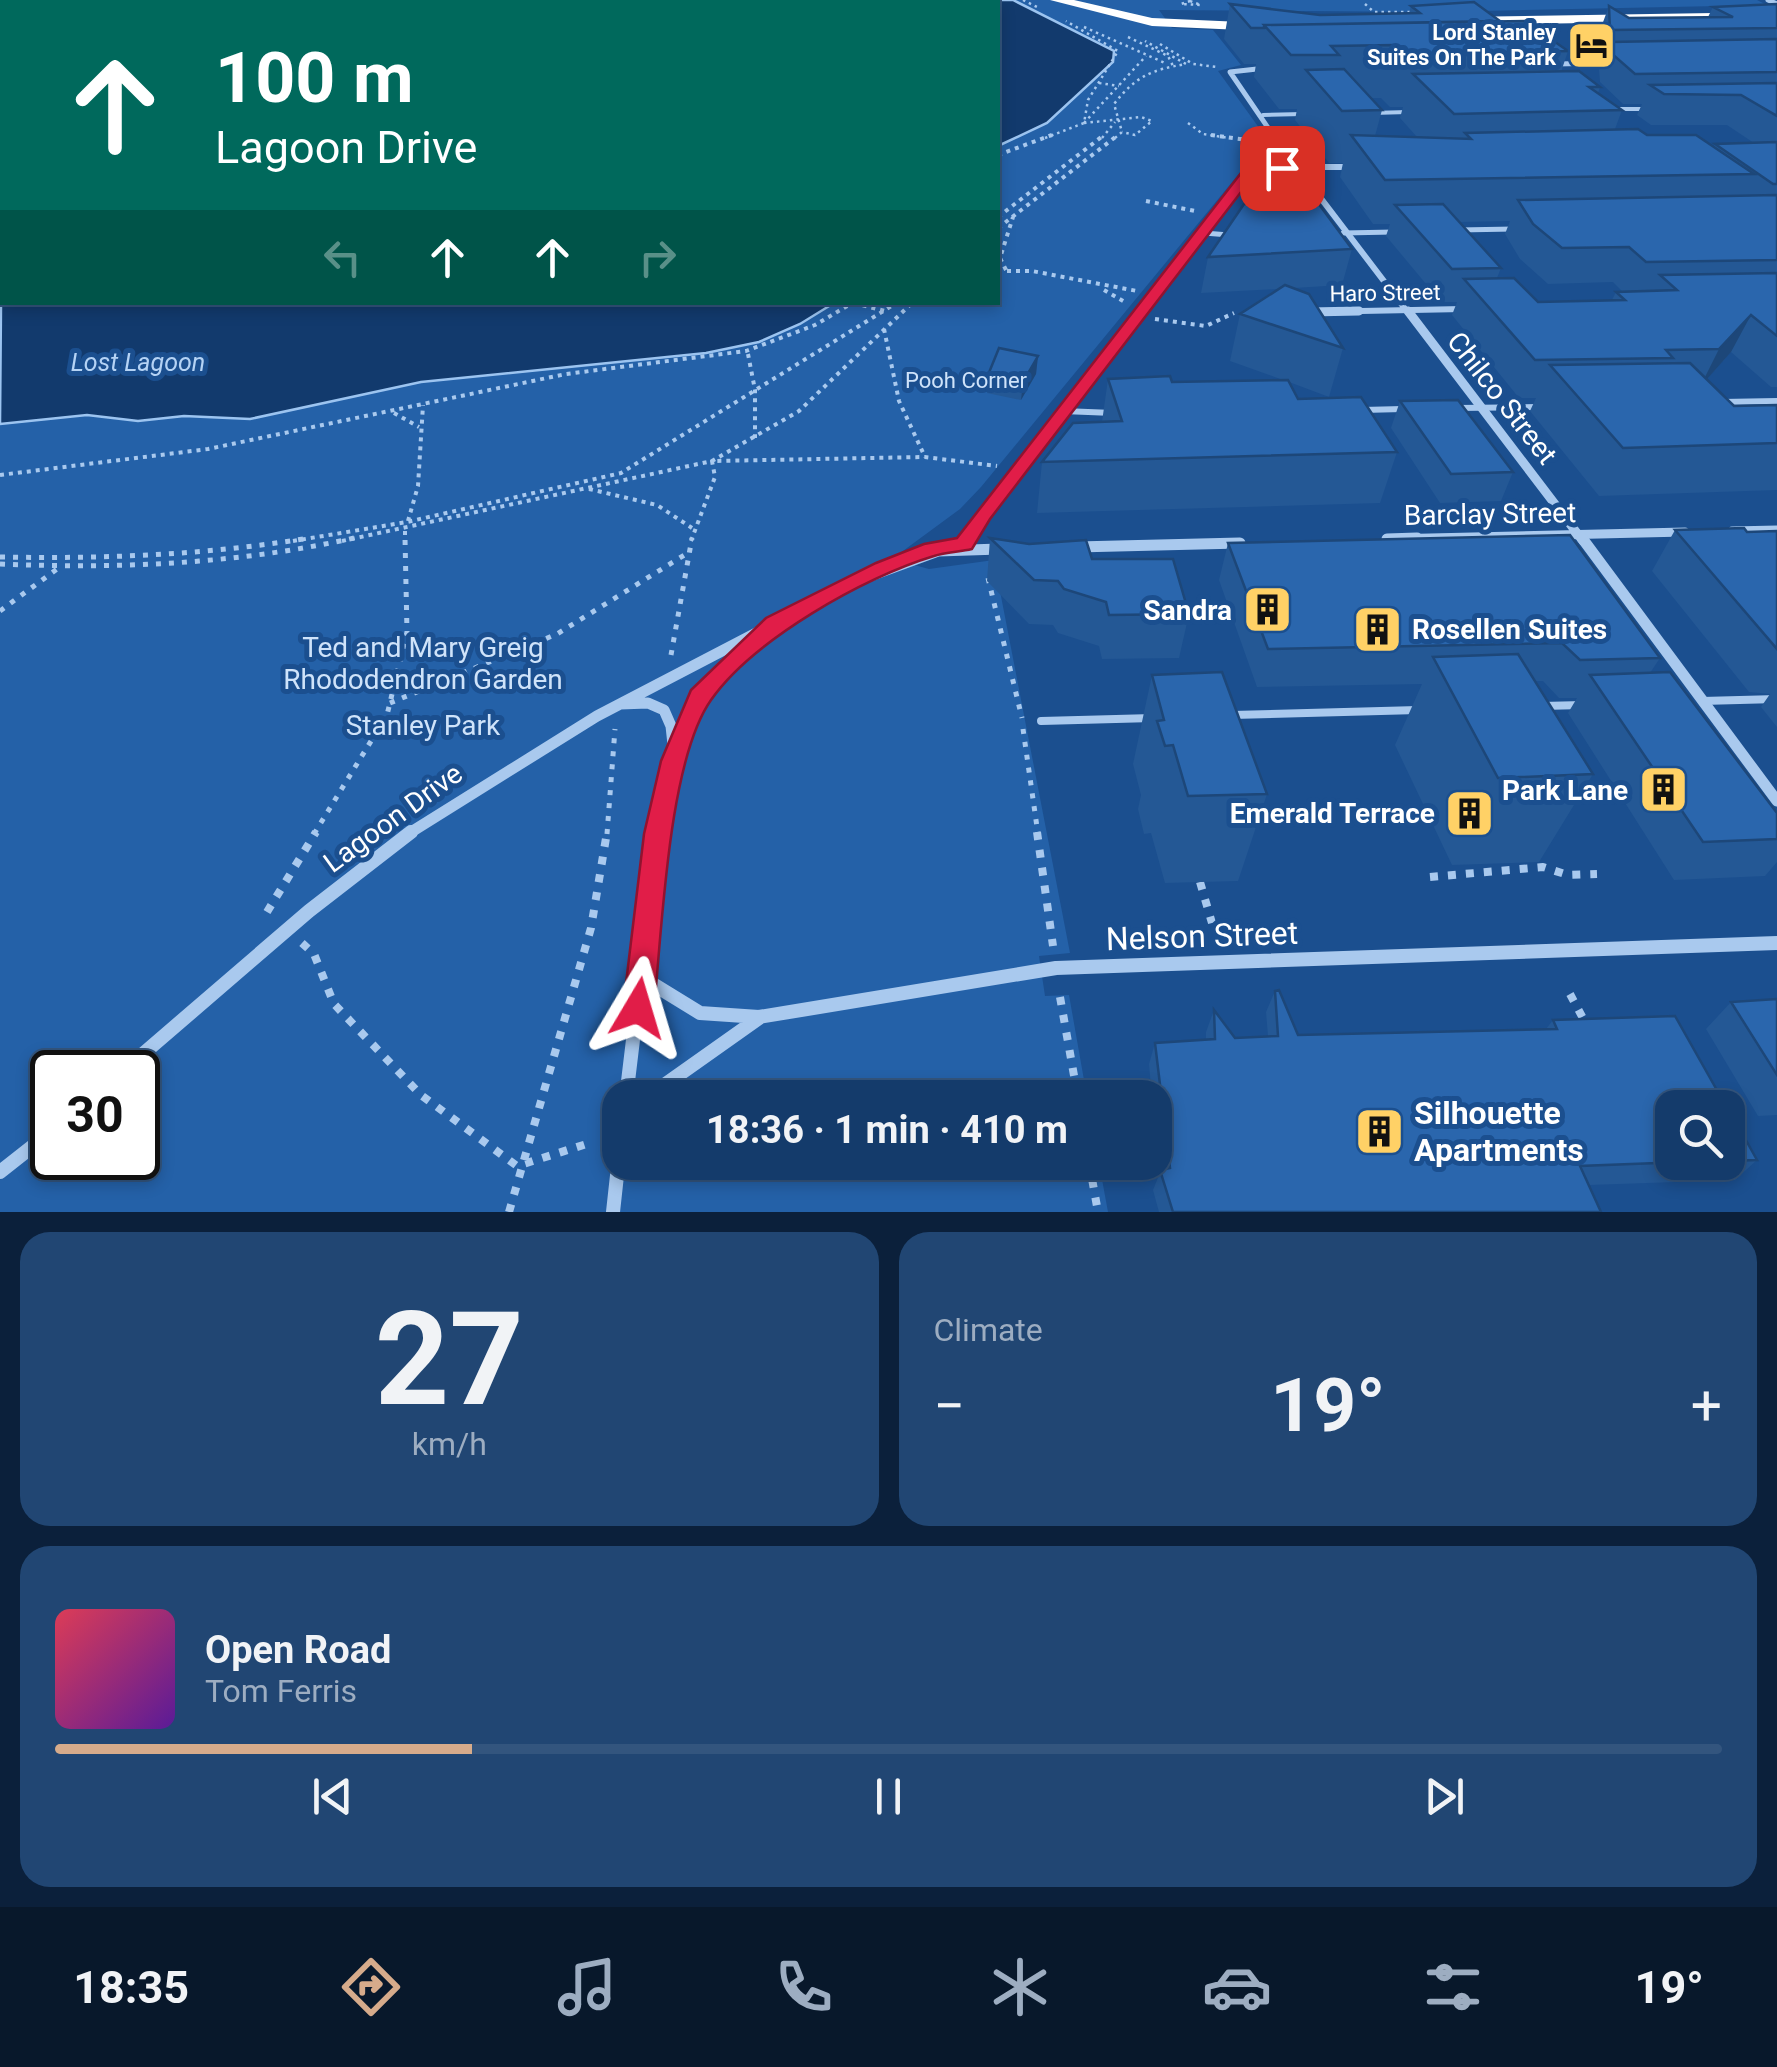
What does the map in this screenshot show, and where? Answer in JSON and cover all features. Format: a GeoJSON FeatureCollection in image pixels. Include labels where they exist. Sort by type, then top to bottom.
{"type":"FeatureCollection","features":[{"type":"Feature","properties":{"kind":"highway"},"geometry":{"type":"LineString","coordinates":[[1056,0],[1090,3],[1193,26],[1281,21]]}},
{"type":"Feature","properties":{"kind":"highway"},"geometry":{"type":"LineString","coordinates":[[1433,17],[1498,25],[1777,16]]}},
{"type":"Feature","properties":{"kind":"highway"},"geometry":{"type":"LineString","coordinates":[[1166,18],[1281,21]]}},
{"type":"Feature","properties":{"kind":"highway"},"geometry":{"type":"LineString","coordinates":[[1166,18],[1281,21]]}},
{"type":"Feature","properties":{"kind":"street"},"geometry":{"type":"LineString","coordinates":[[1768,0],[1777,4]]}},
{"type":"Feature","properties":{"kind":"street"},"geometry":{"type":"LineString","coordinates":[[1538,64],[1620,63]]}},
{"type":"Feature","properties":{"kind":"street"},"geometry":{"type":"LineString","coordinates":[[1278,68],[1232,70],[1282,148]]}},
{"type":"Feature","properties":{"kind":"street"},"geometry":{"type":"LineString","coordinates":[[1598,110],[1608,117]]}},
{"type":"Feature","properties":{"kind":"street","name":"Chilco Street"},"geometry":{"type":"LineString","coordinates":[[1376,166],[1297,167],[1579,534],[1777,801]]}},
{"type":"Feature","properties":{"kind":"street"},"geometry":{"type":"LineString","coordinates":[[964,544],[1246,176],[1257,170],[1282,168]]}},
{"type":"Feature","properties":{"kind":"street","name":"Haro Street"},"geometry":{"type":"LineString","coordinates":[[1294,312],[1471,309]]}},
{"type":"Feature","properties":{"kind":"street"},"geometry":{"type":"LineString","coordinates":[[1720,531],[1777,530]]}},
{"type":"Feature","properties":{"kind":"street","name":"Barclay Street"},"geometry":{"type":"LineString","coordinates":[[1378,539],[1702,531]]}},
{"type":"Feature","properties":{"kind":"street"},"geometry":{"type":"LineString","coordinates":[[1059,548],[1258,542]]}},
{"type":"Feature","properties":{"kind":"street"},"geometry":{"type":"LineString","coordinates":[[964,544],[1020,548]]}},
{"type":"Feature","properties":{"kind":"street","name":"Lagoon Drive"},"geometry":{"type":"LineString","coordinates":[[147,1050],[286,928],[424,822],[614,704],[884,568],[931,549],[964,544]]}},
{"type":"Feature","properties":{"kind":"street"},"geometry":{"type":"LineString","coordinates":[[628,1080],[658,834],[674,761],[700,696],[774,624]]}},
{"type":"Feature","properties":{"kind":"street"},"geometry":{"type":"LineString","coordinates":[[614,704],[650,700],[662,707],[672,723],[674,761]]}},
{"type":"Feature","properties":{"kind":"street","name":"Nelson Street"},"geometry":{"type":"LineString","coordinates":[[642,978],[700,1013],[759,1017],[1056,968],[1777,943]]}},
{"type":"Feature","properties":{"kind":"street"},"geometry":{"type":"LineString","coordinates":[[671,1080],[759,1017]]}},
{"type":"Feature","properties":{"kind":"street"},"geometry":{"type":"LineString","coordinates":[[0,1172],[30,1148]]}},
{"type":"Feature","properties":{"kind":"street"},"geometry":{"type":"LineString","coordinates":[[613,1212],[616,1180]]}},
{"type":"Feature","properties":{"kind":"lane"},"geometry":{"type":"LineString","coordinates":[[1598,110],[1666,108]]}},
{"type":"Feature","properties":{"kind":"lane"},"geometry":{"type":"LineString","coordinates":[[1364,113],[1417,112]]}},
{"type":"Feature","properties":{"kind":"lane"},"geometry":{"type":"LineString","coordinates":[[1263,114],[1312,114]]}},
{"type":"Feature","properties":{"kind":"lane"},"geometry":{"type":"LineString","coordinates":[[1441,230],[1520,229]]}},
{"type":"Feature","properties":{"kind":"lane"},"geometry":{"type":"LineString","coordinates":[[1328,233],[1402,232]]}},
{"type":"Feature","properties":{"kind":"lane"},"geometry":{"type":"LineString","coordinates":[[1204,233],[1237,234]]}},
{"type":"Feature","properties":{"kind":"lane"},"geometry":{"type":"LineString","coordinates":[[1720,402],[1777,401]]}},
{"type":"Feature","properties":{"kind":"lane"},"geometry":{"type":"LineString","coordinates":[[1443,408],[1556,406]]}},
{"type":"Feature","properties":{"kind":"lane"},"geometry":{"type":"LineString","coordinates":[[1348,410],[1405,409]]}},
{"type":"Feature","properties":{"kind":"lane"},"geometry":{"type":"LineString","coordinates":[[1062,412],[1120,413]]}},
{"type":"Feature","properties":{"kind":"lane"},"geometry":{"type":"LineString","coordinates":[[1690,702],[1777,698]]}},
{"type":"Feature","properties":{"kind":"lane"},"geometry":{"type":"LineString","coordinates":[[1539,706],[1598,704]]}},
{"type":"Feature","properties":{"kind":"lane"},"geometry":{"type":"LineString","coordinates":[[1224,715],[1421,710]]}},
{"type":"Feature","properties":{"kind":"lane"},"geometry":{"type":"LineString","coordinates":[[1041,721],[1169,717]]}},
{"type":"Feature","properties":{"kind":"path"},"geometry":{"type":"LineString","coordinates":[[1366,4],[1374,12],[1433,17]]}},
{"type":"Feature","properties":{"kind":"path"},"geometry":{"type":"LineString","coordinates":[[1064,19],[1118,52],[1086,94],[1084,123]]}},
{"type":"Feature","properties":{"kind":"path"},"geometry":{"type":"LineString","coordinates":[[1000,216],[1097,143],[1116,121],[1119,113],[1114,104],[1134,78],[1147,68],[1186,64],[1125,27]]}},
{"type":"Feature","properties":{"kind":"path"},"geometry":{"type":"LineString","coordinates":[[1118,30],[1168,56],[1173,66]]}},
{"type":"Feature","properties":{"kind":"path"},"geometry":{"type":"LineString","coordinates":[[1155,42],[1194,64],[1207,64]]}},
{"type":"Feature","properties":{"kind":"path"},"geometry":{"type":"LineString","coordinates":[[1136,66],[1168,64],[1130,48],[1138,46]]}},
{"type":"Feature","properties":{"kind":"path"},"geometry":{"type":"LineString","coordinates":[[1000,155],[1084,123],[1103,108],[1146,56]]}},
{"type":"Feature","properties":{"kind":"path"},"geometry":{"type":"LineString","coordinates":[[1098,83],[1119,86]]}},
{"type":"Feature","properties":{"kind":"path"},"geometry":{"type":"LineString","coordinates":[[1084,123],[1116,121],[1144,118],[1152,121],[1135,135],[1122,132],[1116,121],[1103,114],[1103,108]]}},
{"type":"Feature","properties":{"kind":"path"},"geometry":{"type":"LineString","coordinates":[[1188,123],[1203,134],[1261,141]]}},
{"type":"Feature","properties":{"kind":"path"},"geometry":{"type":"LineString","coordinates":[[1000,226],[1122,132]]}},
{"type":"Feature","properties":{"kind":"path"},"geometry":{"type":"LineString","coordinates":[[1146,200],[1202,212]]}},
{"type":"Feature","properties":{"kind":"path"},"geometry":{"type":"LineString","coordinates":[[1006,270],[1000,258],[1015,212]]}},
{"type":"Feature","properties":{"kind":"path"},"geometry":{"type":"LineString","coordinates":[[1000,271],[1102,289],[1138,291]]}},
{"type":"Feature","properties":{"kind":"path"},"geometry":{"type":"LineString","coordinates":[[1102,289],[1130,303]]}},
{"type":"Feature","properties":{"kind":"path"},"geometry":{"type":"LineString","coordinates":[[0,475],[135,462],[567,374],[748,354],[806,332],[851,305]]}},
{"type":"Feature","properties":{"kind":"path"},"geometry":{"type":"LineString","coordinates":[[862,305],[886,311]]}},
{"type":"Feature","properties":{"kind":"path"},"geometry":{"type":"LineString","coordinates":[[0,561],[185,554],[406,526],[621,473],[894,305]]}},
{"type":"Feature","properties":{"kind":"path"},"geometry":{"type":"LineString","coordinates":[[712,461],[799,410],[910,305]]}},
{"type":"Feature","properties":{"kind":"path"},"geometry":{"type":"LineString","coordinates":[[1152,319],[1203,328],[1217,326],[1234,313]]}},
{"type":"Feature","properties":{"kind":"path"},"geometry":{"type":"LineString","coordinates":[[884,329],[899,401],[925,456]]}},
{"type":"Feature","properties":{"kind":"path"},"geometry":{"type":"LineString","coordinates":[[748,354],[755,390],[756,438]]}},
{"type":"Feature","properties":{"kind":"path"},"geometry":{"type":"LineString","coordinates":[[267,912],[390,704],[406,632],[406,526],[418,486],[423,406]]}},
{"type":"Feature","properties":{"kind":"path"},"geometry":{"type":"LineString","coordinates":[[391,412],[420,427]]}},
{"type":"Feature","properties":{"kind":"path"},"geometry":{"type":"LineString","coordinates":[[0,561],[59,566],[197,563],[406,526],[712,461],[925,456],[998,466]]}},
{"type":"Feature","properties":{"kind":"path"},"geometry":{"type":"LineString","coordinates":[[671,658],[686,554],[692,528],[714,477],[712,461]]}},
{"type":"Feature","properties":{"kind":"path"},"geometry":{"type":"LineString","coordinates":[[582,488],[656,505],[692,528]]}},
{"type":"Feature","properties":{"kind":"path"},"geometry":{"type":"LineString","coordinates":[[390,704],[557,634],[686,554]]}},
{"type":"Feature","properties":{"kind":"path"},"geometry":{"type":"LineString","coordinates":[[0,611],[59,566]]}},
{"type":"Feature","properties":{"kind":"path"},"geometry":{"type":"LineString","coordinates":[[986,568],[1022,720],[1054,954]]}},
{"type":"Feature","properties":{"kind":"path"},"geometry":{"type":"LineString","coordinates":[[509,1212],[517,1166],[585,953],[612,812],[616,722]]}},
{"type":"Feature","properties":{"kind":"path"},"geometry":{"type":"LineString","coordinates":[[1430,878],[1492,866],[1543,867],[1568,876],[1597,874]]}},
{"type":"Feature","properties":{"kind":"path"},"geometry":{"type":"LineString","coordinates":[[1200,882],[1212,923]]}},
{"type":"Feature","properties":{"kind":"path"},"geometry":{"type":"LineString","coordinates":[[300,941],[314,954],[334,1004],[408,1082],[517,1166]]}},
{"type":"Feature","properties":{"kind":"path"},"geometry":{"type":"LineString","coordinates":[[1570,994],[1594,1039]]}},
{"type":"Feature","properties":{"kind":"path"},"geometry":{"type":"LineString","coordinates":[[1060,996],[1075,1080]]}},
{"type":"Feature","properties":{"kind":"path"},"geometry":{"type":"LineString","coordinates":[[517,1166],[593,1142]]}},
{"type":"Feature","properties":{"kind":"path"},"geometry":{"type":"LineString","coordinates":[[1092,1180],[1098,1212]]}},
{"type":"Feature","properties":{"kind":"green space","name":"Stanley Park"},"geometry":{"type":"Polygon","coordinates":[[[1000,0],[1757,0],[1767,5],[1434,12],[1159,10],[1172,28],[1213,30],[1241,65],[1218,71],[1265,136],[1259,149],[1296,163],[1256,163],[1242,170],[981,487],[960,509],[892,559],[929,569],[994,560],[1070,953],[1039,956],[1045,996],[1069,995],[1084,1080],[602,1080],[602,1180],[1102,1180],[1108,1212],[0,1212],[0,305],[1000,305],[1000,0]]]}},
{"type":"Feature","properties":{"kind":"water"},"geometry":{"type":"Polygon","coordinates":[[[1000,0],[1013,0],[1114,51],[1113,62],[1047,123],[1000,145],[1000,0]]]}},
{"type":"Feature","properties":{"kind":"water","name":"Lost Lagoon"},"geometry":{"type":"Polygon","coordinates":[[[1,305],[831,305],[759,342],[706,353],[421,382],[250,419],[184,416],[138,421],[87,415],[0,424],[1,305]]]}},
{"type":"Feature","properties":{"kind":"building"},"geometry":{"type":"Polygon","coordinates":[[[1474,2],[1500,21],[1251,28],[1230,4],[1320,15],[1420,13],[1411,6],[1474,2]]]}},
{"type":"Feature","properties":{"kind":"building"},"geometry":{"type":"Polygon","coordinates":[[[1777,4],[1777,28],[1610,30],[1609,6],[1629,18],[1733,17],[1713,7],[1777,4]]]}},
{"type":"Feature","properties":{"kind":"building"},"geometry":{"type":"Polygon","coordinates":[[[1525,21],[1568,51],[1404,54],[1396,45],[1331,46],[1339,55],[1291,55],[1264,25],[1525,21]]]}},
{"type":"Feature","properties":{"kind":"building"},"geometry":{"type":"Polygon","coordinates":[[[1777,39],[1777,72],[1635,74],[1611,53],[1610,42],[1777,39]]]}},
{"type":"Feature","properties":{"kind":"building"},"geometry":{"type":"Polygon","coordinates":[[[1344,69],[1382,110],[1342,111],[1306,70],[1344,69]]]}},
{"type":"Feature","properties":{"kind":"building"},"geometry":{"type":"Polygon","coordinates":[[[1579,71],[1600,87],[1589,87],[1622,110],[1454,114],[1413,74],[1579,71]]]}},
{"type":"Feature","properties":{"kind":"building"},"geometry":{"type":"Polygon","coordinates":[[[1777,83],[1777,116],[1741,95],[1664,94],[1650,85],[1777,83]]]}},
{"type":"Feature","properties":{"kind":"building"},"geometry":{"type":"Polygon","coordinates":[[[1638,129],[1647,135],[1696,135],[1754,174],[1385,180],[1351,135],[1471,139],[1465,133],[1638,129]]]}},
{"type":"Feature","properties":{"kind":"building"},"geometry":{"type":"Polygon","coordinates":[[[1282,138],[1299,138],[1322,169],[1258,170],[1282,138]]]}},
{"type":"Feature","properties":{"kind":"building"},"geometry":{"type":"Polygon","coordinates":[[[1777,142],[1777,184],[1715,144],[1777,142]]]}},
{"type":"Feature","properties":{"kind":"building"},"geometry":{"type":"Polygon","coordinates":[[[1777,195],[1777,260],[1646,262],[1629,247],[1562,248],[1533,224],[1518,200],[1777,195]]]}},
{"type":"Feature","properties":{"kind":"building"},"geometry":{"type":"Polygon","coordinates":[[[1318,203],[1352,249],[1208,257],[1244,204],[1318,203]]]}},
{"type":"Feature","properties":{"kind":"building"},"geometry":{"type":"Polygon","coordinates":[[[1443,204],[1501,268],[1452,269],[1395,205],[1443,204]]]}},
{"type":"Feature","properties":{"kind":"building"},"geometry":{"type":"Polygon","coordinates":[[[1777,273],[1777,336],[1751,315],[1719,349],[1666,350],[1673,358],[1535,360],[1464,279],[1514,278],[1538,302],[1625,300],[1616,292],[1677,290],[1660,275],[1777,273]]]}},
{"type":"Feature","properties":{"kind":"building"},"geometry":{"type":"Polygon","coordinates":[[[1285,285],[1309,294],[1343,348],[1240,314],[1285,285]]]}},
{"type":"Feature","properties":{"kind":"building"},"geometry":{"type":"Polygon","coordinates":[[[999,348],[1038,356],[1023,382],[988,375],[999,348]]]}},
{"type":"Feature","properties":{"kind":"building"},"geometry":{"type":"Polygon","coordinates":[[[1690,363],[1734,406],[1777,405],[1777,443],[1623,448],[1550,365],[1690,363]]]}},
{"type":"Feature","properties":{"kind":"building"},"geometry":{"type":"Polygon","coordinates":[[[1170,376],[1172,382],[1288,380],[1298,399],[1361,397],[1397,452],[1042,462],[1073,423],[1122,421],[1108,379],[1170,376]]]}},
{"type":"Feature","properties":{"kind":"building"},"geometry":{"type":"Polygon","coordinates":[[[1458,400],[1513,472],[1451,474],[1400,401],[1458,400]]]}},
{"type":"Feature","properties":{"kind":"building"},"geometry":{"type":"Polygon","coordinates":[[[1744,528],[1747,532],[1777,531],[1777,649],[1675,530],[1744,528]]]}},
{"type":"Feature","properties":{"kind":"building"},"geometry":{"type":"Polygon","coordinates":[[[1570,535],[1660,658],[1580,660],[1562,643],[1268,649],[1228,543],[1570,535]]]}},
{"type":"Feature","properties":{"kind":"building"},"geometry":{"type":"Polygon","coordinates":[[[990,538],[1029,544],[1086,540],[1092,559],[1173,559],[1189,614],[1109,615],[1106,602],[1064,589],[1058,581],[1034,580],[990,538]]]}},
{"type":"Feature","properties":{"kind":"building"},"geometry":{"type":"Polygon","coordinates":[[[1518,654],[1593,774],[1498,778],[1433,657],[1518,654]]]}},
{"type":"Feature","properties":{"kind":"building"},"geometry":{"type":"Polygon","coordinates":[[[1222,672],[1267,794],[1188,796],[1173,745],[1165,746],[1157,721],[1164,720],[1152,675],[1222,672]]]}},
{"type":"Feature","properties":{"kind":"building"},"geometry":{"type":"Polygon","coordinates":[[[1670,672],[1777,813],[1777,839],[1703,842],[1590,675],[1670,672]]]}},
{"type":"Feature","properties":{"kind":"building","name":"Silhouette Apartments"},"geometry":{"type":"Polygon","coordinates":[[[1279,990],[1298,1035],[1557,1029],[1553,1020],[1675,1016],[1717,1090],[1655,1090],[1655,1163],[1580,1166],[1601,1212],[1173,1212],[1163,1180],[1172,1180],[1172,1080],[1159,1080],[1155,1043],[1215,1039],[1214,1010],[1235,1038],[1278,1036],[1275,991],[1279,990]]]}},
{"type":"Feature","properties":{"kind":"building"},"geometry":{"type":"Polygon","coordinates":[[[1777,999],[1777,1075],[1731,1002],[1777,999]]]}},
{"type":"Feature","properties":{"kind":"building"},"geometry":{"type":"Polygon","coordinates":[[[1745,1138],[1757,1160],[1745,1160],[1745,1138]]]}},
{"type":"Feature","properties":{"kind":"place","name":"Lord Stanley Suites On The Park"},"geometry":{"type":"Point","coordinates":[1591,45]}},
{"type":"Feature","properties":{"kind":"place","name":"Sandra"},"geometry":{"type":"Point","coordinates":[1267,610]}},
{"type":"Feature","properties":{"kind":"place","name":"Rosellen Suites"},"geometry":{"type":"Point","coordinates":[1377,629]}},
{"type":"Feature","properties":{"kind":"place","name":"Park Lane"},"geometry":{"type":"Point","coordinates":[1663,790]}},
{"type":"Feature","properties":{"kind":"place","name":"Emerald Terrace"},"geometry":{"type":"Point","coordinates":[1470,813]}},
{"type":"Feature","properties":{"kind":"place","name":"Silhouette Apartments"},"geometry":{"type":"Point","coordinates":[1379,1131]}},
{"type":"Feature","properties":{"kind":"route"},"geometry":{"type":"LineString","coordinates":[[638,1008],[658,834],[674,761],[700,696],[774,624],[884,568],[931,549],[964,544],[981,516],[1246,176],[1257,170],[1282,168]]}},
{"type":"Feature","properties":{"kind":"park label","name":"Pooh Corner"},"geometry":{"type":"Point","coordinates":[966,380]}},
{"type":"Feature","properties":{"kind":"park label","name":"Ted and Mary Greig Rhododendron Garden"},"geometry":{"type":"Point","coordinates":[423,663]}}]}
